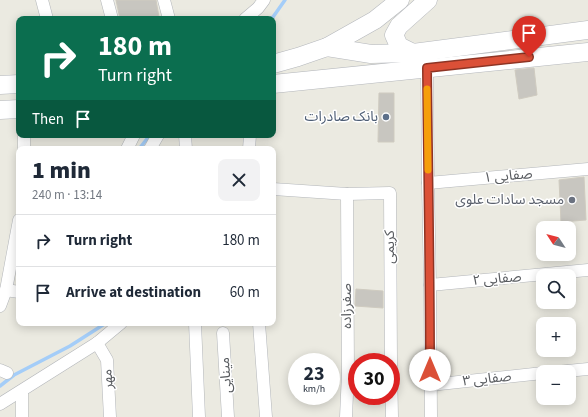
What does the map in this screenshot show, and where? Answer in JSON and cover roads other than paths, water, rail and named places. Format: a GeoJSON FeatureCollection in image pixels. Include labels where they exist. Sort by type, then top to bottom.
{"type":"FeatureCollection","features":[{"type":"Feature","properties":{"kind":"main road"},"geometry":{"type":"LineString","coordinates":[[276,63],[327,48],[375,20],[400,0]]}},
{"type":"Feature","properties":{"kind":"main road"},"geometry":{"type":"LineString","coordinates":[[413,53],[399,46],[394,35],[398,26],[428,0]]}},
{"type":"Feature","properties":{"kind":"main road"},"geometry":{"type":"LineString","coordinates":[[327,48],[371,54],[413,53],[588,30]]}},
{"type":"Feature","properties":{"kind":"main road"},"geometry":{"type":"LineString","coordinates":[[276,84],[588,52]]}},
{"type":"Feature","properties":{"kind":"main road"},"geometry":{"type":"LineString","coordinates":[[0,85],[16,84]]}},
{"type":"Feature","properties":{"kind":"main road"},"geometry":{"type":"LineString","coordinates":[[0,110],[16,109]]}},
{"type":"Feature","properties":{"kind":"street"},"geometry":{"type":"LineString","coordinates":[[42,0],[46,16]]}},
{"type":"Feature","properties":{"kind":"street"},"geometry":{"type":"LineString","coordinates":[[107,0],[111,16]]}},
{"type":"Feature","properties":{"kind":"street"},"geometry":{"type":"LineString","coordinates":[[164,0],[168,16]]}},
{"type":"Feature","properties":{"kind":"street"},"geometry":{"type":"LineString","coordinates":[[249,16],[258,8],[264,0]]}},
{"type":"Feature","properties":{"kind":"street"},"geometry":{"type":"LineString","coordinates":[[427,68],[431,417]]}},
{"type":"Feature","properties":{"kind":"street","name":"صفایی ۱"},"geometry":{"type":"LineString","coordinates":[[428,183],[588,169]]}},
{"type":"Feature","properties":{"kind":"street","name":"کریمی"},"geometry":{"type":"LineString","coordinates":[[276,189],[347,194],[390,194],[392,417]]}},
{"type":"Feature","properties":{"kind":"street","name":"صفرزاده"},"geometry":{"type":"LineString","coordinates":[[346,417],[348,372],[347,194]]}},
{"type":"Feature","properties":{"kind":"street"},"geometry":{"type":"LineString","coordinates":[[0,306],[6,290],[16,236]]}},
{"type":"Feature","properties":{"kind":"street","name":"صفایی ۲"},"geometry":{"type":"LineString","coordinates":[[430,285],[588,270]]}},
{"type":"Feature","properties":{"kind":"street"},"geometry":{"type":"LineString","coordinates":[[6,290],[16,292]]}},
{"type":"Feature","properties":{"kind":"street"},"geometry":{"type":"LineString","coordinates":[[0,404],[97,343],[117,326]]}},
{"type":"Feature","properties":{"kind":"street"},"geometry":{"type":"LineString","coordinates":[[195,326],[199,417]]}},
{"type":"Feature","properties":{"kind":"street"},"geometry":{"type":"LineString","coordinates":[[259,326],[266,417]]}},
{"type":"Feature","properties":{"kind":"street","name":"مینایی"},"geometry":{"type":"LineString","coordinates":[[223,333],[228,417]]}},
{"type":"Feature","properties":{"kind":"street","name":"مهر"},"geometry":{"type":"LineString","coordinates":[[97,343],[107,360],[110,417]]}},
{"type":"Feature","properties":{"kind":"street"},"geometry":{"type":"LineString","coordinates":[[576,370],[588,369]]}},
{"type":"Feature","properties":{"kind":"street","name":"صفایی ۳"},"geometry":{"type":"LineString","coordinates":[[430,385],[536,374]]}},
{"type":"Feature","properties":{"kind":"street"},"geometry":{"type":"LineString","coordinates":[[22,391],[22,417]]}},
{"type":"Feature","properties":{"kind":"waterway"},"geometry":{"type":"LineString","coordinates":[[274,16],[285,0]]}},
{"type":"Feature","properties":{"kind":"waterway"},"geometry":{"type":"LineString","coordinates":[[141,146],[148,138]]}},
{"type":"Feature","properties":{"kind":"waterway"},"geometry":{"type":"LineString","coordinates":[[0,386],[14,375],[70,346],[101,326]]}},
{"type":"Feature","properties":{"kind":"place","name":"بانک صادرات"},"geometry":{"type":"Point","coordinates":[386,117]}},
{"type":"Feature","properties":{"kind":"place","name":"مسجد سادات علوی"},"geometry":{"type":"Point","coordinates":[572,200]}}]}
